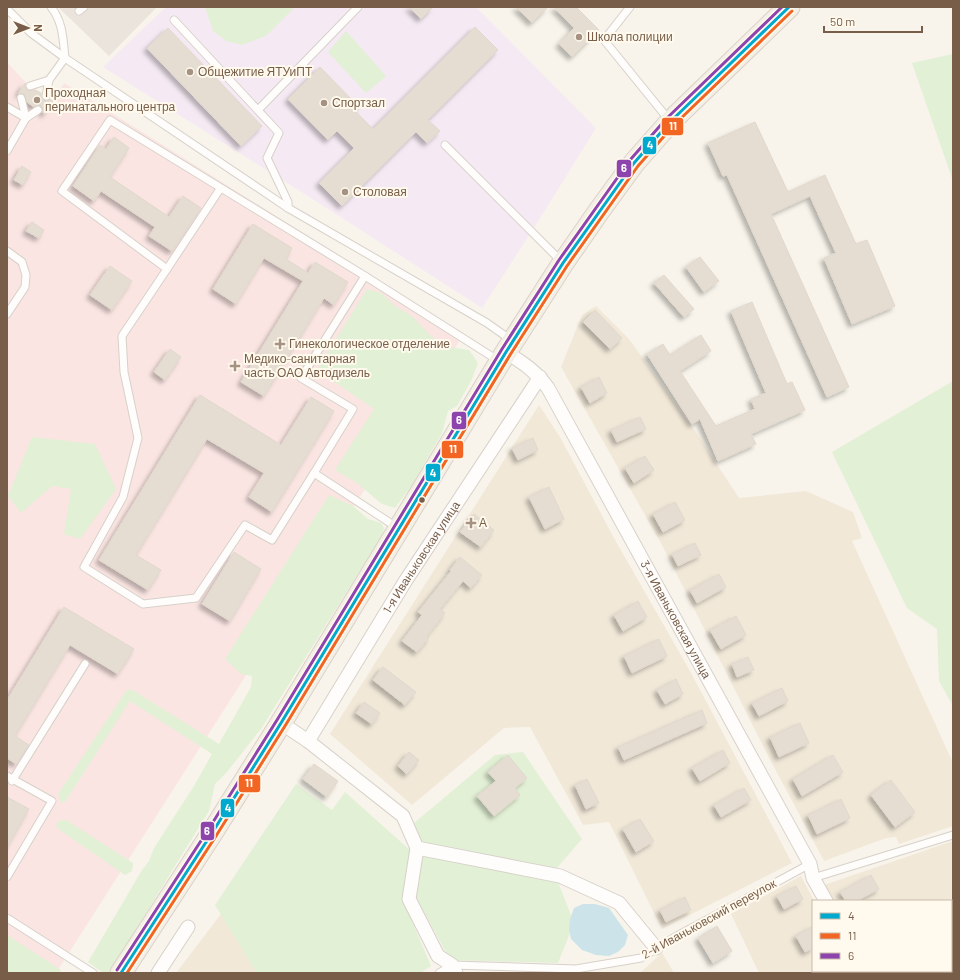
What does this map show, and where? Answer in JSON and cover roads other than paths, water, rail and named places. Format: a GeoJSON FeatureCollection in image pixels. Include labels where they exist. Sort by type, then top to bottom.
{"type":"FeatureCollection","features":[{"type":"Feature","properties":{"kind":"main road"},"geometry":{"type":"LineString","coordinates":[[121,973],[212,833],[400,529],[507,352],[563,263],[598,211],[634,163],[670,122],[789,7]]}},
{"type":"Feature","properties":{"kind":"street","name":"3-я Иваньковская улица"},"geometry":{"type":"LineString","coordinates":[[507,352],[531,368],[540,377],[552,395],[810,864],[814,878],[825,900]]}},
{"type":"Feature","properties":{"kind":"street","name":"1-я Иваньковская улица"},"geometry":{"type":"LineString","coordinates":[[308,741],[406,580],[540,377]]}},
{"type":"Feature","properties":{"kind":"street"},"geometry":{"type":"LineString","coordinates":[[280,723],[308,741],[403,816],[417,848],[409,899],[438,956],[454,969]]}},
{"type":"Feature","properties":{"kind":"street"},"geometry":{"type":"LineString","coordinates":[[417,848],[560,876],[619,903],[656,948]]}},
{"type":"Feature","properties":{"kind":"street"},"geometry":{"type":"LineString","coordinates":[[158,973],[188,927]]}},
{"type":"Feature","properties":{"kind":"lane"},"geometry":{"type":"LineString","coordinates":[[46,96],[50,80],[65,58],[62,30],[57,14],[51,7]]}},
{"type":"Feature","properties":{"kind":"lane"},"geometry":{"type":"LineString","coordinates":[[258,110],[358,7]]}},
{"type":"Feature","properties":{"kind":"lane"},"geometry":{"type":"LineString","coordinates":[[630,7],[604,40],[670,122]]}},
{"type":"Feature","properties":{"kind":"lane"},"geometry":{"type":"LineString","coordinates":[[7,9],[31,33],[65,58],[288,208],[487,323],[507,352]]}},
{"type":"Feature","properties":{"kind":"lane"},"geometry":{"type":"LineString","coordinates":[[174,20],[279,133],[267,158],[288,202],[288,208]]}},
{"type":"Feature","properties":{"kind":"lane"},"geometry":{"type":"LineString","coordinates":[[30,86],[50,80]]}},
{"type":"Feature","properties":{"kind":"lane"},"geometry":{"type":"LineString","coordinates":[[21,98],[26,118]]}},
{"type":"Feature","properties":{"kind":"lane"},"geometry":{"type":"LineString","coordinates":[[7,107],[26,118]]}},
{"type":"Feature","properties":{"kind":"lane"},"geometry":{"type":"LineString","coordinates":[[7,152],[26,118],[38,110]]}},
{"type":"Feature","properties":{"kind":"lane"},"geometry":{"type":"LineString","coordinates":[[167,269],[62,191],[110,120],[220,189],[365,276],[507,352]]}},
{"type":"Feature","properties":{"kind":"lane"},"geometry":{"type":"LineString","coordinates":[[445,146],[563,263]]}},
{"type":"Feature","properties":{"kind":"lane"},"geometry":{"type":"LineString","coordinates":[[220,189],[122,336],[124,372],[138,438],[123,497],[84,567],[143,604],[196,598],[246,525],[272,540],[353,409],[301,378],[365,276]]}},
{"type":"Feature","properties":{"kind":"lane"},"geometry":{"type":"LineString","coordinates":[[7,251],[22,262],[26,275],[25,287],[7,314]]}},
{"type":"Feature","properties":{"kind":"lane"},"geometry":{"type":"LineString","coordinates":[[314,473],[400,529]]}},
{"type":"Feature","properties":{"kind":"lane"},"geometry":{"type":"LineString","coordinates":[[7,877],[52,801],[10,778],[85,664]]}},
{"type":"Feature","properties":{"kind":"lane"},"geometry":{"type":"LineString","coordinates":[[814,878],[953,835]]}},
{"type":"Feature","properties":{"kind":"lane","name":"2-й Иваньковский переулок"},"geometry":{"type":"LineString","coordinates":[[454,969],[576,969],[641,958],[656,948],[810,864]]}},
{"type":"Feature","properties":{"kind":"lane"},"geometry":{"type":"LineString","coordinates":[[7,918],[93,973]]}},
{"type":"Feature","properties":{"kind":"lane"},"geometry":{"type":"LineString","coordinates":[[439,973],[454,969]]}},
{"type":"Feature","properties":{"kind":"water"},"geometry":{"type":"Polygon","coordinates":[[[583,904],[595,904],[609,908],[628,935],[625,945],[618,952],[609,956],[596,955],[582,950],[571,939],[569,929],[570,919],[574,908],[583,904]]]}},
{"type":"Feature","properties":{"kind":"place","name":"Школа полиции"},"geometry":{"type":"Point","coordinates":[579,37]}},
{"type":"Feature","properties":{"kind":"place","name":"Общежитие ЯТУиПТ"},"geometry":{"type":"Point","coordinates":[190,72]}},
{"type":"Feature","properties":{"kind":"place","name":"Проходная перинатального центра"},"geometry":{"type":"Point","coordinates":[37,100]}},
{"type":"Feature","properties":{"kind":"place","name":"Спортзал"},"geometry":{"type":"Point","coordinates":[324,103]}},
{"type":"Feature","properties":{"kind":"place","name":"Столовая"},"geometry":{"type":"Point","coordinates":[345,192]}},
{"type":"Feature","properties":{"kind":"place","name":"Гинекологическое отделение"},"geometry":{"type":"Point","coordinates":[280,344]}},
{"type":"Feature","properties":{"kind":"place","name":"Медико-санитарная часть ОАО Автодизель"},"geometry":{"type":"Point","coordinates":[235,366]}},
{"type":"Feature","properties":{"kind":"place","name":"А"},"geometry":{"type":"Point","coordinates":[471,523]}}]}
